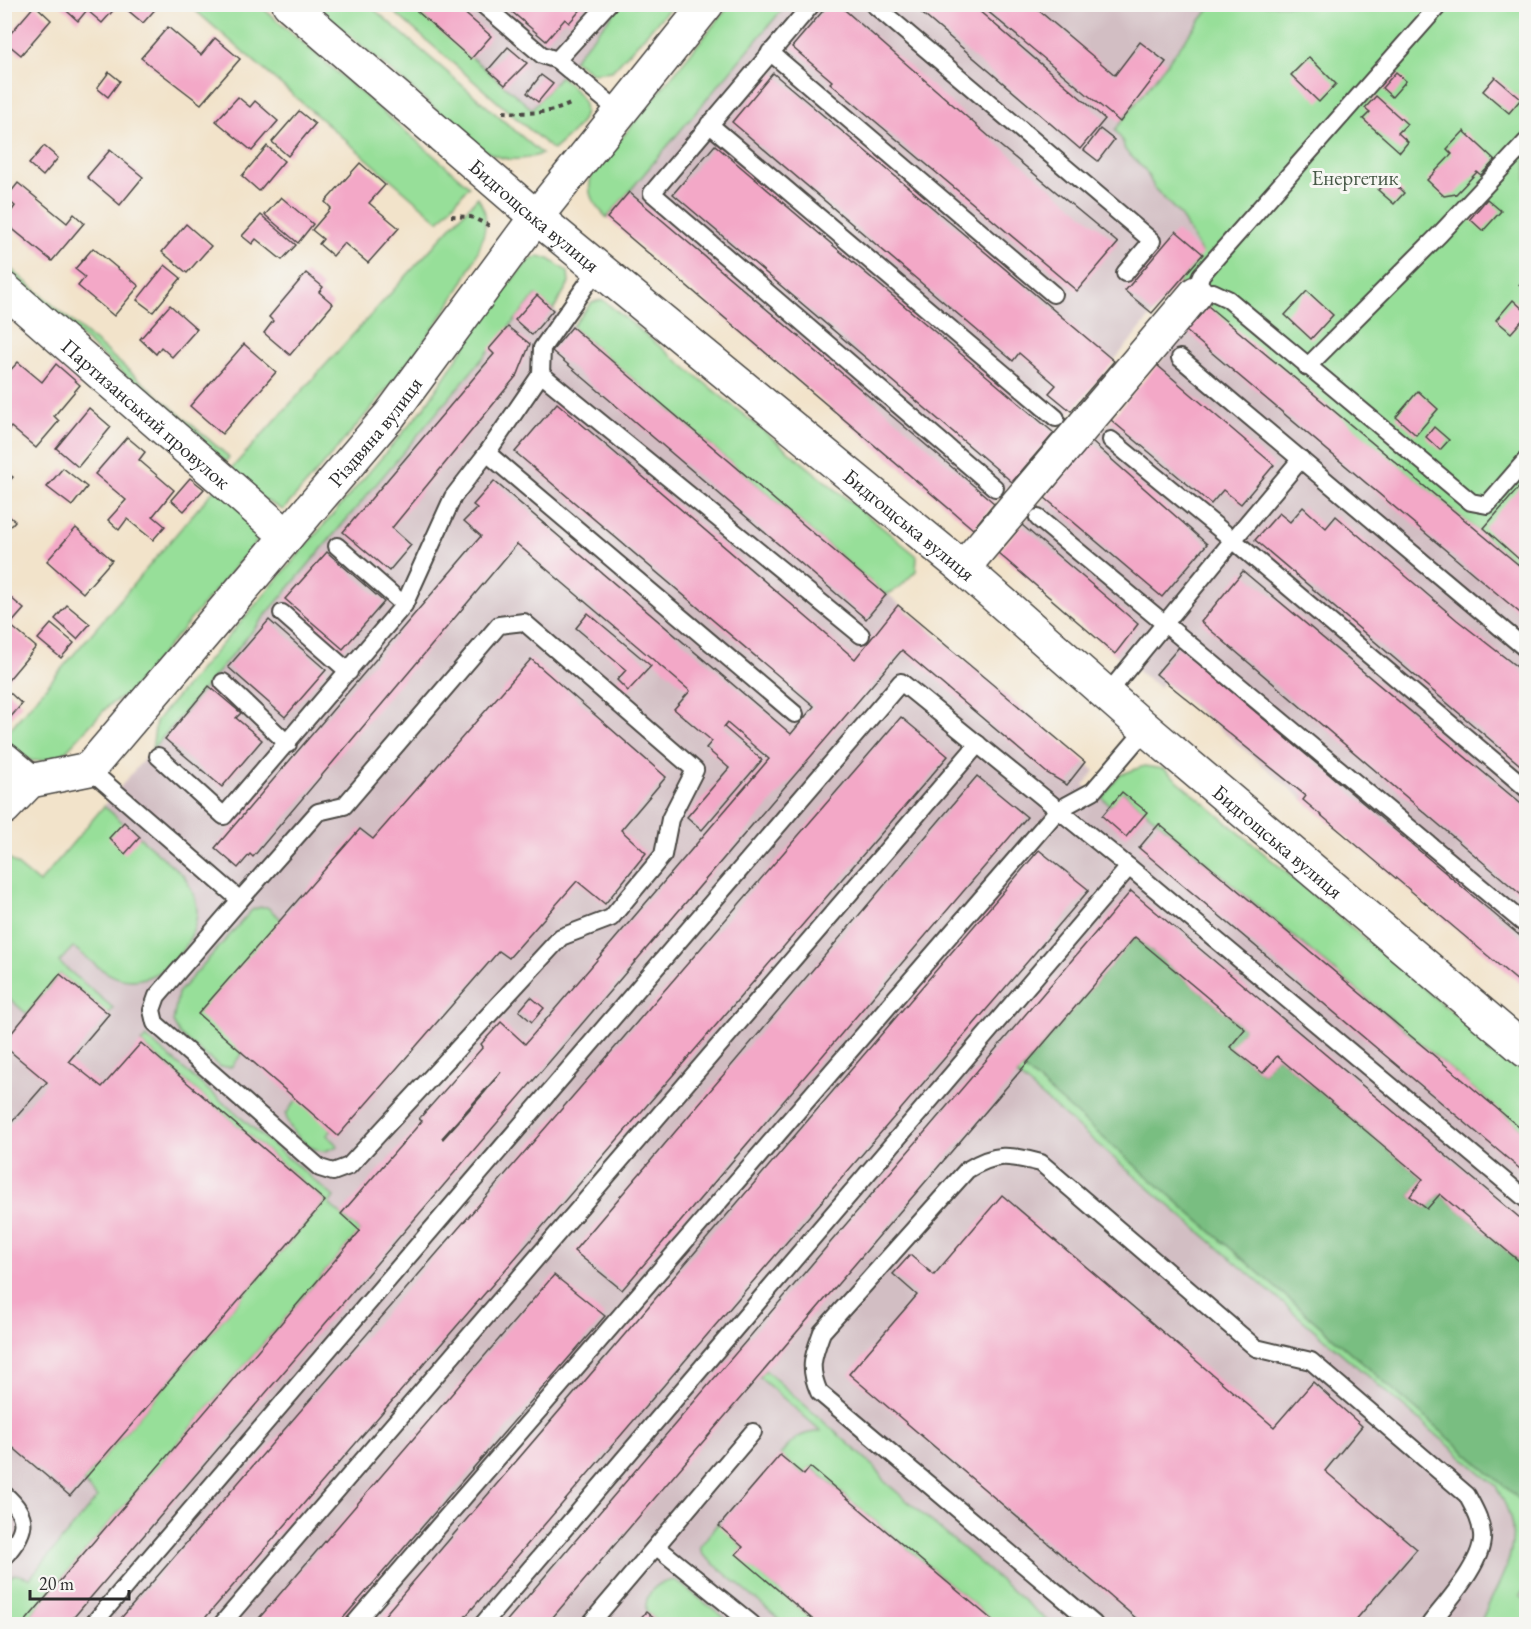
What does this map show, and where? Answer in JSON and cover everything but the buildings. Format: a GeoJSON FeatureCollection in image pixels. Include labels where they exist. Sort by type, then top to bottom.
{"type":"FeatureCollection","features":[{"type":"Feature","properties":{"kind":"street","name":"Бидгощська вулиця"},"geometry":{"type":"LineString","coordinates":[[288,4],[536,217],[963,568],[1108,693],[1146,729],[1527,1051]]}},
{"type":"Feature","properties":{"kind":"street","name":"Різдвяна вулиця"},"geometry":{"type":"LineString","coordinates":[[90,769],[390,415],[536,217],[707,4]]}},
{"type":"Feature","properties":{"kind":"street","name":"Партизанський провулок"},"geometry":{"type":"LineString","coordinates":[[4,290],[287,536]]}},
{"type":"Feature","properties":{"kind":"street"},"geometry":{"type":"LineString","coordinates":[[963,568],[1196,293]]}},
{"type":"Feature","properties":{"kind":"street"},"geometry":{"type":"LineString","coordinates":[[4,759],[30,781]]}},
{"type":"Feature","properties":{"kind":"street"},"geometry":{"type":"LineString","coordinates":[[4,808],[30,781],[90,769]]}},
{"type":"Feature","properties":{"kind":"lane"},"geometry":{"type":"LineString","coordinates":[[483,4],[542,55],[557,60],[621,113]]}},
{"type":"Feature","properties":{"kind":"lane"},"geometry":{"type":"LineString","coordinates":[[557,60],[608,4]]}},
{"type":"Feature","properties":{"kind":"lane"},"geometry":{"type":"LineString","coordinates":[[812,4],[652,193],[995,488]]}},
{"type":"Feature","properties":{"kind":"lane"},"geometry":{"type":"LineString","coordinates":[[873,4],[1152,241],[1125,273]]}},
{"type":"Feature","properties":{"kind":"lane"},"geometry":{"type":"LineString","coordinates":[[1440,4],[1201,275],[1196,293],[1213,292],[1228,298],[1307,367],[1471,502],[1487,505],[1527,460]]}},
{"type":"Feature","properties":{"kind":"lane"},"geometry":{"type":"LineString","coordinates":[[770,52],[1053,294]]}},
{"type":"Feature","properties":{"kind":"lane"},"geometry":{"type":"LineString","coordinates":[[709,124],[1056,418]]}},
{"type":"Feature","properties":{"kind":"lane"},"geometry":{"type":"LineString","coordinates":[[1307,367],[1440,234],[1527,142]]}},
{"type":"Feature","properties":{"kind":"lane"},"geometry":{"type":"LineString","coordinates":[[158,756],[224,816],[404,606],[453,497],[488,453],[541,374],[542,348],[599,267]]}},
{"type":"Feature","properties":{"kind":"lane"},"geometry":{"type":"LineString","coordinates":[[1180,358],[1527,649]]}},
{"type":"Feature","properties":{"kind":"lane"},"geometry":{"type":"LineString","coordinates":[[541,374],[861,635]]}},
{"type":"Feature","properties":{"kind":"lane"},"geometry":{"type":"LineString","coordinates":[[1111,440],[1527,788]]}},
{"type":"Feature","properties":{"kind":"lane"},"geometry":{"type":"LineString","coordinates":[[488,453],[795,714]]}},
{"type":"Feature","properties":{"kind":"lane"},"geometry":{"type":"LineString","coordinates":[[1108,693],[1301,459]]}},
{"type":"Feature","properties":{"kind":"lane"},"geometry":{"type":"LineString","coordinates":[[1038,518],[1527,925]]}},
{"type":"Feature","properties":{"kind":"lane"},"geometry":{"type":"LineString","coordinates":[[337,546],[404,606]]}},
{"type":"Feature","properties":{"kind":"lane"},"geometry":{"type":"LineString","coordinates":[[282,613],[349,672]]}},
{"type":"Feature","properties":{"kind":"lane"},"geometry":{"type":"LineString","coordinates":[[524,622],[695,770],[670,819],[663,855],[611,918],[561,937],[349,1166],[333,1172],[320,1168],[155,1023],[152,1010],[157,996],[240,900],[318,812],[344,806],[499,625],[524,622]]}},
{"type":"Feature","properties":{"kind":"lane"},"geometry":{"type":"LineString","coordinates":[[223,682],[288,744]]}},
{"type":"Feature","properties":{"kind":"lane"},"geometry":{"type":"LineString","coordinates":[[93,1624],[901,682],[1129,867],[1527,1199]]}},
{"type":"Feature","properties":{"kind":"lane"},"geometry":{"type":"LineString","coordinates":[[354,1624],[1058,810],[1092,791],[1146,729]]}},
{"type":"Feature","properties":{"kind":"lane"},"geometry":{"type":"LineString","coordinates":[[222,1624],[978,744]]}},
{"type":"Feature","properties":{"kind":"lane"},"geometry":{"type":"LineString","coordinates":[[90,769],[240,900]]}},
{"type":"Feature","properties":{"kind":"lane"},"geometry":{"type":"LineString","coordinates":[[483,1624],[1129,867]]}},
{"type":"Feature","properties":{"kind":"lane"},"geometry":{"type":"LineString","coordinates":[[1094,1624],[819,1392],[812,1375],[813,1358],[822,1332],[967,1170],[986,1158],[1010,1155],[1041,1163],[1256,1348],[1311,1361],[1467,1495],[1479,1518],[1483,1536],[1476,1560],[1430,1624]]}},
{"type":"Feature","properties":{"kind":"lane"},"geometry":{"type":"LineString","coordinates":[[590,1624],[753,1432]]}},
{"type":"Feature","properties":{"kind":"lane"},"geometry":{"type":"LineString","coordinates":[[4,1494],[17,1505],[22,1535],[4,1557]]}},
{"type":"Feature","properties":{"kind":"lane"},"geometry":{"type":"LineString","coordinates":[[657,1547],[752,1624]]}},
{"type":"Feature","properties":{"kind":"path"},"geometry":{"type":"LineString","coordinates":[[503,112],[539,114],[555,111],[594,91]]}},
{"type":"Feature","properties":{"kind":"shaded area"},"geometry":{"type":"Polygon","coordinates":[[[409,5],[621,5],[532,109],[409,5]]]}},
{"type":"Feature","properties":{"kind":"shaded area"},"geometry":{"type":"Polygon","coordinates":[[[786,5],[1212,5],[1120,122],[1125,150],[1145,170],[1155,189],[1180,215],[1203,254],[973,529],[607,218],[786,5]]]}},
{"type":"Feature","properties":{"kind":"shaded area"},"geometry":{"type":"Polygon","coordinates":[[[537,295],[1085,762],[1095,771],[1084,785],[1111,805],[1122,792],[1526,1133],[1526,1624],[5,1624],[5,923],[537,295]]]}},
{"type":"Feature","properties":{"kind":"shaded area"},"geometry":{"type":"Polygon","coordinates":[[[1208,306],[1526,571],[1526,988],[1164,682],[1159,687],[1115,654],[998,553],[1208,306]]]}},
{"type":"Feature","properties":{"kind":"green space"},"geometry":{"type":"Polygon","coordinates":[[[189,5],[259,5],[469,186],[439,221],[189,5]]]}},
{"type":"Feature","properties":{"kind":"green space"},"geometry":{"type":"Polygon","coordinates":[[[314,5],[369,5],[542,154],[513,159],[499,157],[485,151],[314,5]]]}},
{"type":"Feature","properties":{"kind":"green space"},"geometry":{"type":"Polygon","coordinates":[[[386,5],[410,5],[532,109],[560,76],[581,97],[584,115],[581,123],[553,150],[386,5]]]}},
{"type":"Feature","properties":{"kind":"green space"},"geometry":{"type":"Polygon","coordinates":[[[621,5],[673,5],[612,71],[592,73],[573,60],[621,5]]]}},
{"type":"Feature","properties":{"kind":"green space"},"geometry":{"type":"Polygon","coordinates":[[[730,5],[786,5],[607,218],[598,208],[590,193],[592,174],[730,5]]]}},
{"type":"Feature","properties":{"kind":"green space","name":"Енергетик"},"geometry":{"type":"Polygon","coordinates":[[[1212,5],[1526,5],[1526,571],[1178,283],[1202,254],[1180,215],[1155,189],[1145,170],[1125,150],[1115,130],[1212,5]]]}},
{"type":"Feature","properties":{"kind":"green space"},"geometry":{"type":"Polygon","coordinates":[[[478,197],[485,214],[481,243],[464,280],[405,367],[283,510],[263,499],[231,469],[478,197]]]}},
{"type":"Feature","properties":{"kind":"green space"},"geometry":{"type":"Polygon","coordinates":[[[539,256],[549,259],[568,272],[569,283],[553,310],[536,295],[152,750],[156,721],[424,408],[497,298],[528,261],[539,256]]]}},
{"type":"Feature","properties":{"kind":"green space"},"geometry":{"type":"Polygon","coordinates":[[[4,263],[229,457],[226,462],[5,271],[4,263]]]}},
{"type":"Feature","properties":{"kind":"green space"},"geometry":{"type":"Polygon","coordinates":[[[603,300],[917,556],[916,571],[899,588],[886,595],[572,327],[592,302],[603,300]]]}},
{"type":"Feature","properties":{"kind":"green space"},"geometry":{"type":"Polygon","coordinates":[[[218,485],[261,529],[261,536],[128,694],[109,705],[63,754],[46,760],[32,761],[5,745],[5,735],[218,485]]]}},
{"type":"Feature","properties":{"kind":"green space"},"geometry":{"type":"Polygon","coordinates":[[[1144,766],[1164,769],[1526,1075],[1526,1133],[1123,792],[1111,806],[1102,798],[1120,775],[1144,766]]]}},
{"type":"Feature","properties":{"kind":"green space"},"geometry":{"type":"Polygon","coordinates":[[[104,806],[184,876],[197,906],[196,923],[192,935],[177,957],[167,966],[145,978],[133,980],[108,973],[73,947],[59,962],[113,1008],[109,1014],[60,974],[27,1014],[5,995],[4,854],[39,883],[104,806]]]}},
{"type":"Feature","properties":{"kind":"green space"},"geometry":{"type":"Polygon","coordinates":[[[267,907],[281,919],[243,1053],[231,1067],[220,1067],[180,1035],[173,1022],[178,993],[252,910],[267,907]]]}},
{"type":"Feature","properties":{"kind":"green space"},"geometry":{"type":"Polygon","coordinates":[[[1135,937],[1245,1029],[1231,1048],[1263,1073],[1277,1056],[1423,1179],[1410,1196],[1427,1209],[1440,1194],[1526,1267],[1526,1505],[1023,1068],[1135,937]]]}},
{"type":"Feature","properties":{"kind":"green space"},"geometry":{"type":"Polygon","coordinates":[[[146,1037],[334,1197],[329,1204],[360,1231],[23,1624],[5,1624],[5,1580],[15,1574],[30,1578],[97,1498],[83,1481],[325,1201],[141,1043],[146,1037]]]}},
{"type":"Feature","properties":{"kind":"green space"},"geometry":{"type":"Polygon","coordinates":[[[1023,1068],[1526,1505],[1526,1588],[1520,1595],[1526,1601],[1526,1624],[1480,1624],[1504,1572],[1512,1546],[1510,1517],[1496,1486],[1017,1075],[1023,1068]]]}},
{"type":"Feature","properties":{"kind":"green space"},"geometry":{"type":"Polygon","coordinates":[[[297,1099],[332,1130],[327,1135],[338,1146],[325,1151],[319,1150],[306,1144],[294,1133],[286,1114],[297,1099]]]}},
{"type":"Feature","properties":{"kind":"green space"},"geometry":{"type":"Polygon","coordinates":[[[765,1370],[875,1467],[884,1481],[1051,1624],[997,1624],[811,1467],[804,1475],[780,1455],[798,1437],[821,1431],[759,1377],[765,1370]]]}},
{"type":"Feature","properties":{"kind":"green space"},"geometry":{"type":"Polygon","coordinates":[[[718,1523],[743,1547],[737,1554],[818,1624],[785,1624],[702,1554],[700,1547],[718,1523]]]}},
{"type":"Feature","properties":{"kind":"green space"},"geometry":{"type":"Polygon","coordinates":[[[675,1580],[733,1624],[681,1624],[678,1622],[661,1624],[646,1612],[647,1599],[657,1586],[675,1580]]]}}]}
